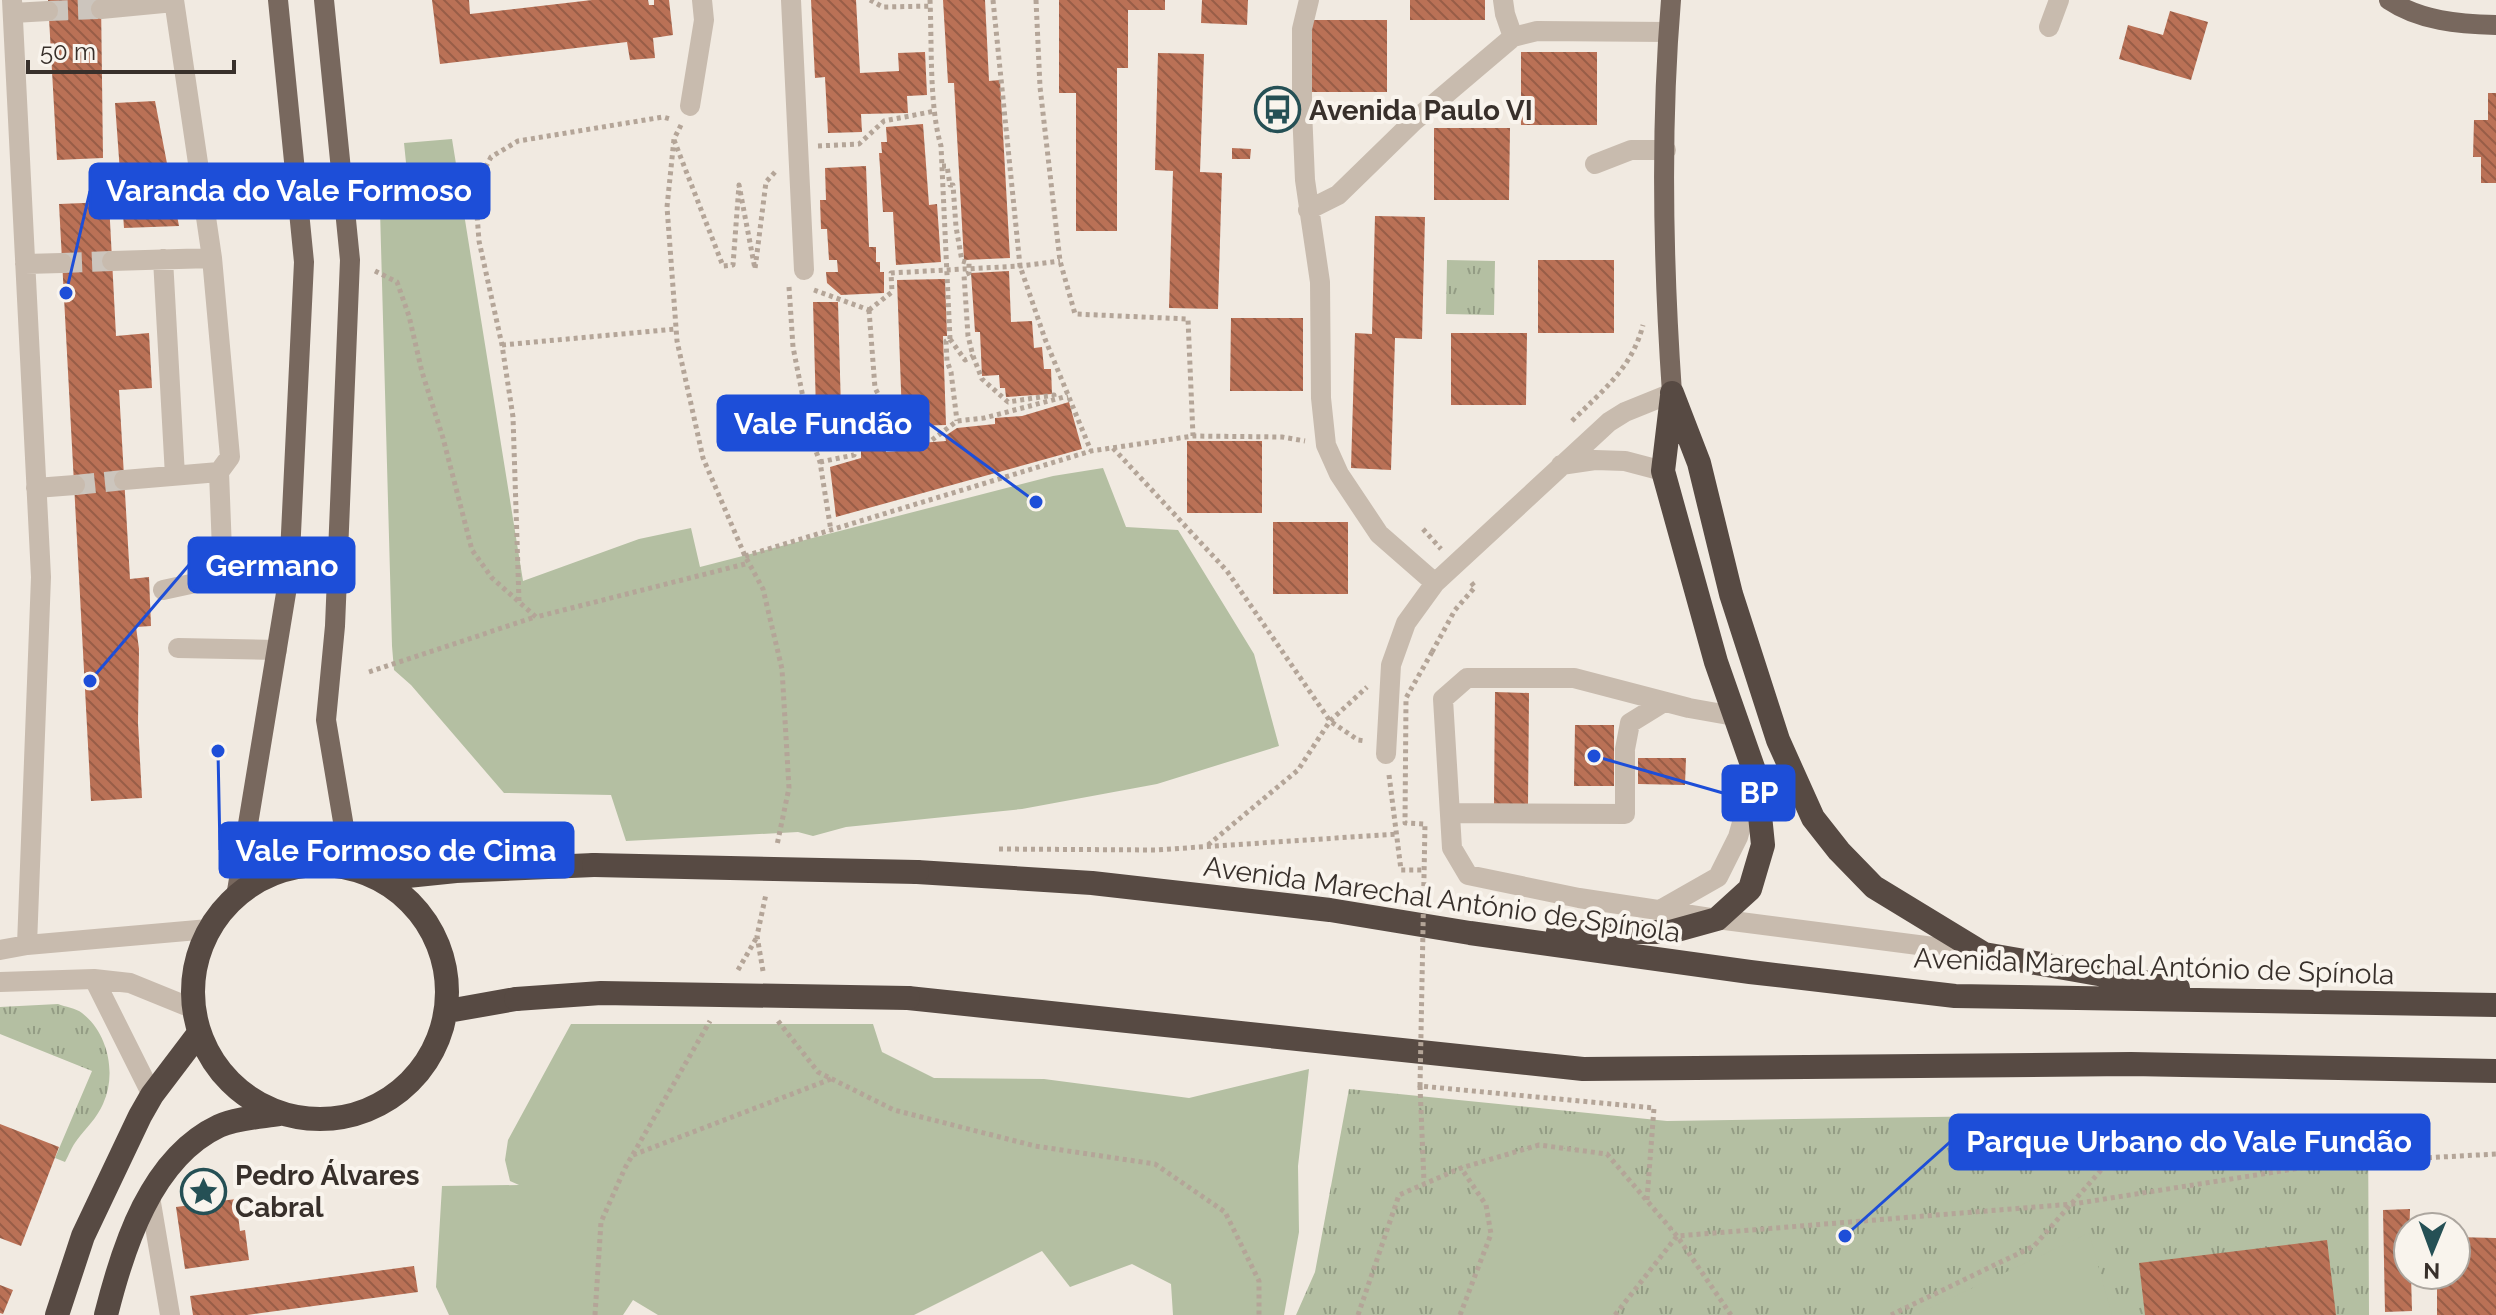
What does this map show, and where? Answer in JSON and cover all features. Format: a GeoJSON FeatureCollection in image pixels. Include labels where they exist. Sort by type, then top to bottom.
{"type":"FeatureCollection","features":[{"type":"Feature","properties":{"kind":"highway"},"geometry":{"type":"LineString","coordinates":[[1470,933],[1670,932],[1717,919],[1750,889],[1763,845],[1756,776],[1716,662],[1663,471],[1672,393]]}},
{"type":"Feature","properties":{"kind":"highway"},"geometry":{"type":"LineString","coordinates":[[1672,393],[1699,463],[1731,594],[1773,725],[1813,818],[1839,851],[1874,887],[1984,954],[2256,1001]]}},
{"type":"Feature","properties":{"kind":"highway"},"geometry":{"type":"LineString","coordinates":[[106,1315],[119,1263],[150,1197],[165,1171],[198,1138],[222,1124],[280,1114],[335,1119],[388,1102],[428,1063],[448,1011],[445,959],[420,912],[378,879],[351,869],[311,865],[271,875],[236,897],[209,929],[199,955],[193,982],[196,1021],[217,1068],[245,1096],[280,1114]]}},
{"type":"Feature","properties":{"kind":"highway","name":"Avenida Marechal António de Spínola"},"geometry":{"type":"LineString","coordinates":[[378,879],[474,870],[594,865],[917,872],[1092,883],[1330,910],[1750,972],[1955,996],[2496,1005]]}},
{"type":"Feature","properties":{"kind":"highway"},"geometry":{"type":"LineString","coordinates":[[448,1011],[516,999],[601,993],[908,998],[1583,1069],[2131,1064],[2496,1071]]}},
{"type":"Feature","properties":{"kind":"highway"},"geometry":{"type":"LineString","coordinates":[[57,1315],[83,1236],[152,1095],[196,1021]]}},
{"type":"Feature","properties":{"kind":"main road"},"geometry":{"type":"LineString","coordinates":[[236,897],[289,575],[304,262],[278,0]]}},
{"type":"Feature","properties":{"kind":"main road"},"geometry":{"type":"LineString","coordinates":[[324,0],[350,260],[335,626],[326,720],[351,869]]}},
{"type":"Feature","properties":{"kind":"main road"},"geometry":{"type":"LineString","coordinates":[[1671,0],[1664,277],[1672,393]]}},
{"type":"Feature","properties":{"kind":"main road"},"geometry":{"type":"LineString","coordinates":[[2389,0],[2440,20],[2496,25]]}},
{"type":"Feature","properties":{"kind":"street"},"geometry":{"type":"LineString","coordinates":[[686,114],[704,20],[702,0]]}},
{"type":"Feature","properties":{"kind":"street"},"geometry":{"type":"LineString","coordinates":[[791,0],[805,278]]}},
{"type":"Feature","properties":{"kind":"street"},"geometry":{"type":"LineString","coordinates":[[1309,0],[1302,29],[1302,110],[1308,210],[1320,282],[1321,398],[1326,445],[1339,474],[1379,534],[1435,583]]}},
{"type":"Feature","properties":{"kind":"street"},"geometry":{"type":"LineString","coordinates":[[1503,0],[1513,37]]}},
{"type":"Feature","properties":{"kind":"street"},"geometry":{"type":"LineString","coordinates":[[2049,27],[2059,0]]}},
{"type":"Feature","properties":{"kind":"street"},"geometry":{"type":"LineString","coordinates":[[101,9],[174,1],[212,258],[230,457],[219,472],[223,577],[163,590]]}},
{"type":"Feature","properties":{"kind":"street"},"geometry":{"type":"LineString","coordinates":[[27,945],[41,577],[13,6],[48,11]]}},
{"type":"Feature","properties":{"kind":"street"},"geometry":{"type":"LineString","coordinates":[[1308,210],[1338,195],[1414,121],[1513,37],[1537,31],[1668,32]]}},
{"type":"Feature","properties":{"kind":"street"},"geometry":{"type":"LineString","coordinates":[[1595,164],[1631,150],[1666,150]]}},
{"type":"Feature","properties":{"kind":"street"},"geometry":{"type":"LineString","coordinates":[[112,261],[212,258]]}},
{"type":"Feature","properties":{"kind":"street"},"geometry":{"type":"LineString","coordinates":[[163,259],[175,476]]}},
{"type":"Feature","properties":{"kind":"street"},"geometry":{"type":"LineString","coordinates":[[25,264],[62,263]]}},
{"type":"Feature","properties":{"kind":"street"},"geometry":{"type":"LineString","coordinates":[[1387,749],[1391,665],[1406,623],[1435,583],[1609,422],[1672,393]]}},
{"type":"Feature","properties":{"kind":"street"},"geometry":{"type":"LineString","coordinates":[[1561,465],[1595,460],[1625,461],[1663,471]]}},
{"type":"Feature","properties":{"kind":"street"},"geometry":{"type":"LineString","coordinates":[[124,480],[219,472]]}},
{"type":"Feature","properties":{"kind":"street"},"geometry":{"type":"LineString","coordinates":[[36,488],[75,485]]}},
{"type":"Feature","properties":{"kind":"street"},"geometry":{"type":"LineString","coordinates":[[178,648],[277,650]]}},
{"type":"Feature","properties":{"kind":"street"},"geometry":{"type":"LineString","coordinates":[[1734,716],[1664,702],[1574,678],[1467,678],[1443,699],[1452,848],[1468,875],[1579,898],[1984,954]]}},
{"type":"Feature","properties":{"kind":"street"},"geometry":{"type":"LineString","coordinates":[[1450,813],[1625,814],[1625,749],[1630,723],[1664,702]]}},
{"type":"Feature","properties":{"kind":"street"},"geometry":{"type":"LineString","coordinates":[[1660,910],[1718,877],[1738,837],[1756,776]]}},
{"type":"Feature","properties":{"kind":"street"},"geometry":{"type":"LineString","coordinates":[[0,950],[209,929]]}},
{"type":"Feature","properties":{"kind":"street"},"geometry":{"type":"LineString","coordinates":[[94,979],[152,1095]]}},
{"type":"Feature","properties":{"kind":"street"},"geometry":{"type":"LineString","coordinates":[[0,982],[94,979],[130,983],[196,1021]]}},
{"type":"Feature","properties":{"kind":"street"},"geometry":{"type":"LineString","coordinates":[[150,1197],[170,1315]]}},
{"type":"Feature","properties":{"kind":"path"},"geometry":{"type":"LineString","coordinates":[[870,0],[883,7],[930,3],[950,339],[965,360],[973,356]]}},
{"type":"Feature","properties":{"kind":"path"},"geometry":{"type":"LineString","coordinates":[[993,0],[1020,266],[1045,339],[1091,451]]}},
{"type":"Feature","properties":{"kind":"path"},"geometry":{"type":"LineString","coordinates":[[1036,0],[1040,87],[1060,261],[1075,314],[1188,319],[1193,436]]}},
{"type":"Feature","properties":{"kind":"path"},"geometry":{"type":"LineString","coordinates":[[674,139],[723,266],[733,265],[739,185],[755,269],[766,182],[797,146],[859,144],[884,121],[935,111]]}},
{"type":"Feature","properties":{"kind":"path"},"geometry":{"type":"LineString","coordinates":[[686,114],[674,139],[667,207],[676,329],[703,458],[745,556],[763,589],[782,669],[789,788],[776,847]]}},
{"type":"Feature","properties":{"kind":"path"},"geometry":{"type":"LineString","coordinates":[[519,601],[513,417],[502,345],[481,254],[475,188],[491,157],[518,141],[686,114]]}},
{"type":"Feature","properties":{"kind":"path"},"geometry":{"type":"LineString","coordinates":[[942,166],[947,166],[950,185],[953,185],[962,261],[969,263],[970,268],[969,273],[964,275],[968,336],[982,379],[1008,402],[1054,395],[1054,400]]}},
{"type":"Feature","properties":{"kind":"path"},"geometry":{"type":"LineString","coordinates":[[869,310],[892,292],[891,273],[1060,261]]}},
{"type":"Feature","properties":{"kind":"path"},"geometry":{"type":"LineString","coordinates":[[375,271],[397,282],[409,316],[472,550],[492,578],[536,617]]}},
{"type":"Feature","properties":{"kind":"path"},"geometry":{"type":"LineString","coordinates":[[831,531],[820,462],[811,438],[793,347],[788,287],[805,278],[869,310]]}},
{"type":"Feature","properties":{"kind":"path"},"geometry":{"type":"LineString","coordinates":[[869,310],[875,388],[884,405],[889,426],[908,442],[932,440],[957,421],[984,418],[1068,396]]}},
{"type":"Feature","properties":{"kind":"path"},"geometry":{"type":"LineString","coordinates":[[1564,428],[1626,364],[1639,341],[1644,315]]}},
{"type":"Feature","properties":{"kind":"path"},"geometry":{"type":"LineString","coordinates":[[502,345],[676,329]]}},
{"type":"Feature","properties":{"kind":"path"},"geometry":{"type":"LineString","coordinates":[[950,339],[946,341],[947,361],[957,421]]}},
{"type":"Feature","properties":{"kind":"path"},"geometry":{"type":"LineString","coordinates":[[820,462],[854,455],[858,445],[897,435]]}},
{"type":"Feature","properties":{"kind":"path"},"geometry":{"type":"LineString","coordinates":[[745,556],[1091,451],[1193,436],[1282,437],[1326,445]]}},
{"type":"Feature","properties":{"kind":"path"},"geometry":{"type":"LineString","coordinates":[[1112,448],[1227,571],[1330,721],[1358,740],[1387,749],[1401,870],[1424,870]]}},
{"type":"Feature","properties":{"kind":"path"},"geometry":{"type":"LineString","coordinates":[[369,672],[536,617],[749,563]]}},
{"type":"Feature","properties":{"kind":"path"},"geometry":{"type":"LineString","coordinates":[[1424,1182],[1420,1086],[1425,824],[1405,823],[1406,698],[1455,610],[1475,587]]}},
{"type":"Feature","properties":{"kind":"path"},"geometry":{"type":"LineString","coordinates":[[1208,846],[1298,770],[1330,721],[1391,665]]}},
{"type":"Feature","properties":{"kind":"path"},"geometry":{"type":"LineString","coordinates":[[985,853],[999,849],[1155,850],[1397,834]]}},
{"type":"Feature","properties":{"kind":"path"},"geometry":{"type":"LineString","coordinates":[[734,977],[757,936],[767,892]]}},
{"type":"Feature","properties":{"kind":"path"},"geometry":{"type":"LineString","coordinates":[[757,936],[764,980]]}},
{"type":"Feature","properties":{"kind":"path"},"geometry":{"type":"LineString","coordinates":[[769,1010],[818,1072],[894,1110],[1035,1146],[1155,1164],[1225,1212],[1259,1281],[1259,1315]]}},
{"type":"Feature","properties":{"kind":"path"},"geometry":{"type":"LineString","coordinates":[[595,1315],[601,1222],[632,1156],[711,1019]]}},
{"type":"Feature","properties":{"kind":"path"},"geometry":{"type":"LineString","coordinates":[[632,1156],[831,1079]]}},
{"type":"Feature","properties":{"kind":"path"},"geometry":{"type":"LineString","coordinates":[[1420,1086],[1654,1108],[1647,1201]]}},
{"type":"Feature","properties":{"kind":"path"},"geometry":{"type":"LineString","coordinates":[[1891,1315],[2034,1246],[2126,1142]]}},
{"type":"Feature","properties":{"kind":"path"},"geometry":{"type":"LineString","coordinates":[[1358,1315],[1399,1195],[1461,1168],[1539,1145],[1607,1154],[1677,1236],[1731,1315]]}},
{"type":"Feature","properties":{"kind":"path"},"geometry":{"type":"LineString","coordinates":[[1615,1315],[1677,1236],[2073,1204],[2332,1163],[2496,1154]]}},
{"type":"Feature","properties":{"kind":"path"},"geometry":{"type":"LineString","coordinates":[[1460,1315],[1491,1234],[1486,1205],[1461,1168]]}},
{"type":"Feature","properties":{"kind":"green space"},"geometry":{"type":"Polygon","coordinates":[[[452,139],[523,581],[639,539],[691,528],[700,567],[1053,476],[1103,468],[1126,527],[1178,530],[1254,654],[1279,746],[1157,784],[1022,809],[846,827],[813,836],[798,832],[626,841],[611,795],[504,793],[411,685],[394,670],[392,646],[380,210],[410,202],[404,143],[452,139]]]}},
{"type":"Feature","properties":{"kind":"green space"},"geometry":{"type":"Polygon","coordinates":[[[1447,260],[1495,261],[1494,315],[1446,314],[1447,260]]]}},
{"type":"Feature","properties":{"kind":"green space"},"geometry":{"type":"Polygon","coordinates":[[[58,1004],[80,1011],[91,1021],[104,1043],[109,1067],[103,1104],[75,1142],[65,1162],[55,1158],[92,1071],[0,1034],[0,1007],[58,1004]]]}},
{"type":"Feature","properties":{"kind":"green space"},"geometry":{"type":"Polygon","coordinates":[[[571,1024],[873,1024],[882,1052],[934,1078],[1044,1079],[1189,1098],[1309,1069],[1298,1166],[1299,1232],[1284,1315],[1173,1315],[1171,1284],[1132,1264],[1070,1287],[1042,1251],[914,1315],[658,1315],[633,1300],[623,1315],[449,1315],[436,1287],[442,1186],[519,1185],[510,1181],[505,1160],[508,1140],[571,1024]]]}},
{"type":"Feature","properties":{"kind":"green space"},"geometry":{"type":"Polygon","coordinates":[[[1349,1089],[1667,1121],[2137,1114],[2368,1121],[2369,1315],[1296,1315],[1315,1272],[1349,1089]]]}},
{"type":"Feature","properties":{"kind":"green space"},"geometry":{"type":"Polygon","coordinates":[[[1539,1145],[1607,1154],[1677,1236],[1615,1315],[1460,1315],[1491,1234],[1461,1168],[1539,1145]]]}},
{"type":"Feature","properties":{"kind":"green space"},"geometry":{"type":"Polygon","coordinates":[[[2089,1233],[2112,1315],[1915,1315],[2089,1233]]]}},
{"type":"Feature","properties":{"kind":"building"},"geometry":{"type":"Polygon","coordinates":[[[48,0],[101,0],[103,158],[57,160],[48,0]]]}},
{"type":"Feature","properties":{"kind":"building"},"geometry":{"type":"Polygon","coordinates":[[[432,0],[469,0],[470,14],[592,0],[648,0],[649,5],[654,5],[654,0],[669,0],[673,35],[653,38],[655,58],[630,60],[627,42],[440,64],[432,0]]]}},
{"type":"Feature","properties":{"kind":"building"},"geometry":{"type":"Polygon","coordinates":[[[811,0],[856,0],[860,73],[899,71],[898,53],[925,52],[927,95],[907,96],[908,113],[861,114],[862,132],[828,133],[825,77],[815,78],[811,0]]]}},
{"type":"Feature","properties":{"kind":"building"},"geometry":{"type":"Polygon","coordinates":[[[943,0],[985,0],[989,81],[1000,80],[1010,258],[964,260],[954,83],[948,83],[943,0]]]}},
{"type":"Feature","properties":{"kind":"building"},"geometry":{"type":"Polygon","coordinates":[[[1059,0],[1165,0],[1165,10],[1128,10],[1128,68],[1117,68],[1117,231],[1076,231],[1076,93],[1059,93],[1059,0]]]}},
{"type":"Feature","properties":{"kind":"building"},"geometry":{"type":"Polygon","coordinates":[[[1202,0],[1248,0],[1247,25],[1201,23],[1202,0]]]}},
{"type":"Feature","properties":{"kind":"building"},"geometry":{"type":"Polygon","coordinates":[[[1410,0],[1485,0],[1485,20],[1410,20],[1410,0]]]}},
{"type":"Feature","properties":{"kind":"building"},"geometry":{"type":"Polygon","coordinates":[[[2170,11],[2208,22],[2191,80],[2119,59],[2128,25],[2163,35],[2170,11]]]}},
{"type":"Feature","properties":{"kind":"building"},"geometry":{"type":"Polygon","coordinates":[[[1311,20],[1387,20],[1387,92],[1311,92],[1311,20]]]}},
{"type":"Feature","properties":{"kind":"building"},"geometry":{"type":"Polygon","coordinates":[[[1521,52],[1597,52],[1597,125],[1521,125],[1521,52]]]}},
{"type":"Feature","properties":{"kind":"building"},"geometry":{"type":"Polygon","coordinates":[[[1158,53],[1204,54],[1200,172],[1222,173],[1218,309],[1169,308],[1173,171],[1155,170],[1158,53]]]}},
{"type":"Feature","properties":{"kind":"building"},"geometry":{"type":"Polygon","coordinates":[[[2488,93],[2496,93],[2496,183],[2481,183],[2481,157],[2473,157],[2474,120],[2488,120],[2488,93]]]}},
{"type":"Feature","properties":{"kind":"building"},"geometry":{"type":"Polygon","coordinates":[[[155,101],[179,226],[124,228],[115,103],[155,101]]]}},
{"type":"Feature","properties":{"kind":"building"},"geometry":{"type":"Polygon","coordinates":[[[923,124],[929,205],[937,204],[941,262],[896,265],[893,212],[883,212],[881,142],[887,142],[886,127],[923,124]]]}},
{"type":"Feature","properties":{"kind":"building"},"geometry":{"type":"Polygon","coordinates":[[[1434,128],[1510,128],[1509,200],[1434,200],[1434,128]]]}},
{"type":"Feature","properties":{"kind":"building"},"geometry":{"type":"Polygon","coordinates":[[[1232,148],[1251,149],[1250,159],[1232,159],[1232,148]]]}},
{"type":"Feature","properties":{"kind":"building"},"geometry":{"type":"Polygon","coordinates":[[[866,166],[869,247],[876,247],[876,262],[880,262],[880,272],[884,272],[884,293],[841,295],[827,283],[826,272],[838,272],[837,260],[829,260],[827,229],[821,229],[820,200],[826,200],[825,168],[866,166]]]}},
{"type":"Feature","properties":{"kind":"building"},"geometry":{"type":"Polygon","coordinates":[[[109,202],[116,336],[149,333],[152,388],[119,390],[130,579],[149,577],[151,626],[136,627],[142,798],[91,801],[59,204],[109,202]]]}},
{"type":"Feature","properties":{"kind":"building"},"geometry":{"type":"Polygon","coordinates":[[[1375,216],[1425,217],[1422,339],[1395,338],[1391,470],[1351,468],[1355,333],[1372,334],[1375,216]]]}},
{"type":"Feature","properties":{"kind":"building"},"geometry":{"type":"Polygon","coordinates":[[[1538,260],[1614,260],[1614,333],[1538,333],[1538,260]]]}},
{"type":"Feature","properties":{"kind":"building"},"geometry":{"type":"Polygon","coordinates":[[[1009,271],[1011,322],[1032,321],[1034,348],[1042,347],[1044,369],[1051,369],[1052,394],[1006,397],[1005,388],[1000,388],[999,375],[982,376],[980,332],[975,332],[971,273],[1009,271]]]}},
{"type":"Feature","properties":{"kind":"building"},"geometry":{"type":"Polygon","coordinates":[[[945,279],[946,425],[913,426],[913,417],[902,417],[897,280],[945,279]]]}},
{"type":"Feature","properties":{"kind":"building"},"geometry":{"type":"Polygon","coordinates":[[[813,302],[838,302],[842,446],[817,447],[813,302]]]}},
{"type":"Feature","properties":{"kind":"building"},"geometry":{"type":"Polygon","coordinates":[[[1231,318],[1303,318],[1303,391],[1230,391],[1231,318]]]}},
{"type":"Feature","properties":{"kind":"building"},"geometry":{"type":"Polygon","coordinates":[[[1451,333],[1527,333],[1526,405],[1451,405],[1451,333]]]}},
{"type":"Feature","properties":{"kind":"building"},"geometry":{"type":"Polygon","coordinates":[[[1069,402],[1082,449],[836,517],[830,467],[861,458],[861,451],[886,447],[886,452],[921,449],[920,443],[946,441],[945,436],[957,428],[995,424],[995,418],[1022,416],[1069,402]]]}},
{"type":"Feature","properties":{"kind":"building"},"geometry":{"type":"Polygon","coordinates":[[[1187,441],[1262,441],[1262,513],[1187,513],[1187,441]]]}},
{"type":"Feature","properties":{"kind":"building"},"geometry":{"type":"Polygon","coordinates":[[[1273,522],[1348,522],[1348,594],[1273,594],[1273,522]]]}},
{"type":"Feature","properties":{"kind":"building"},"geometry":{"type":"Polygon","coordinates":[[[1495,692],[1529,693],[1528,807],[1494,806],[1495,692]]]}},
{"type":"Feature","properties":{"kind":"building"},"geometry":{"type":"Polygon","coordinates":[[[1575,725],[1614,725],[1614,786],[1574,786],[1575,725]]]}},
{"type":"Feature","properties":{"kind":"building"},"geometry":{"type":"Polygon","coordinates":[[[1638,758],[1686,758],[1685,785],[1638,784],[1638,758]]]}},
{"type":"Feature","properties":{"kind":"building"},"geometry":{"type":"Polygon","coordinates":[[[0,1124],[59,1147],[21,1246],[0,1238],[0,1124]]]}},
{"type":"Feature","properties":{"kind":"building"},"geometry":{"type":"Polygon","coordinates":[[[236,1199],[240,1231],[245,1230],[249,1260],[185,1269],[176,1207],[236,1199]]]}},
{"type":"Feature","properties":{"kind":"building"},"geometry":{"type":"Polygon","coordinates":[[[2410,1209],[2392,1211],[2392,1291],[2411,1291],[2412,1311],[2385,1312],[2383,1210],[2410,1209]]]}},
{"type":"Feature","properties":{"kind":"building"},"geometry":{"type":"Polygon","coordinates":[[[2472,1237],[2496,1238],[2496,1315],[2437,1315],[2437,1291],[2472,1291],[2472,1237]]]}},
{"type":"Feature","properties":{"kind":"building"},"geometry":{"type":"Polygon","coordinates":[[[2327,1240],[2336,1315],[2145,1315],[2139,1263],[2327,1240]]]}},
{"type":"Feature","properties":{"kind":"building"},"geometry":{"type":"Polygon","coordinates":[[[414,1266],[418,1292],[247,1315],[193,1315],[190,1296],[414,1266]]]}},
{"type":"Feature","properties":{"kind":"building"},"geometry":{"type":"Polygon","coordinates":[[[0,1285],[13,1290],[3,1314],[0,1313],[0,1285]]]}},
{"type":"Feature","properties":{"kind":"tunnel"},"geometry":{"type":"LineString","coordinates":[[48,11],[101,9]]}},
{"type":"Feature","properties":{"kind":"tunnel"},"geometry":{"type":"LineString","coordinates":[[62,263],[112,261]]}},
{"type":"Feature","properties":{"kind":"tunnel"},"geometry":{"type":"LineString","coordinates":[[75,485],[124,480]]}},
{"type":"Feature","properties":{"kind":"place","name":"Avenida Paulo VI"},"geometry":{"type":"Point","coordinates":[1278,110]}},
{"type":"Feature","properties":{"kind":"place","name":"Varanda do Vale Formoso"},"geometry":{"type":"Point","coordinates":[66,293]}},
{"type":"Feature","properties":{"kind":"place","name":"Vale Fundão"},"geometry":{"type":"Point","coordinates":[1036,502]}},
{"type":"Feature","properties":{"kind":"place","name":"Germano"},"geometry":{"type":"Point","coordinates":[90,681]}},
{"type":"Feature","properties":{"kind":"place","name":"Vale Formoso de Cima"},"geometry":{"type":"Point","coordinates":[218,751]}},
{"type":"Feature","properties":{"kind":"place","name":"BP"},"geometry":{"type":"Point","coordinates":[1594,756]}},
{"type":"Feature","properties":{"kind":"place","name":"Pedro Álvares Cabral"},"geometry":{"type":"Point","coordinates":[204,1191]}},
{"type":"Feature","properties":{"kind":"place","name":"Parque Urbano do Vale Fundão"},"geometry":{"type":"Point","coordinates":[1845,1236]}}]}
